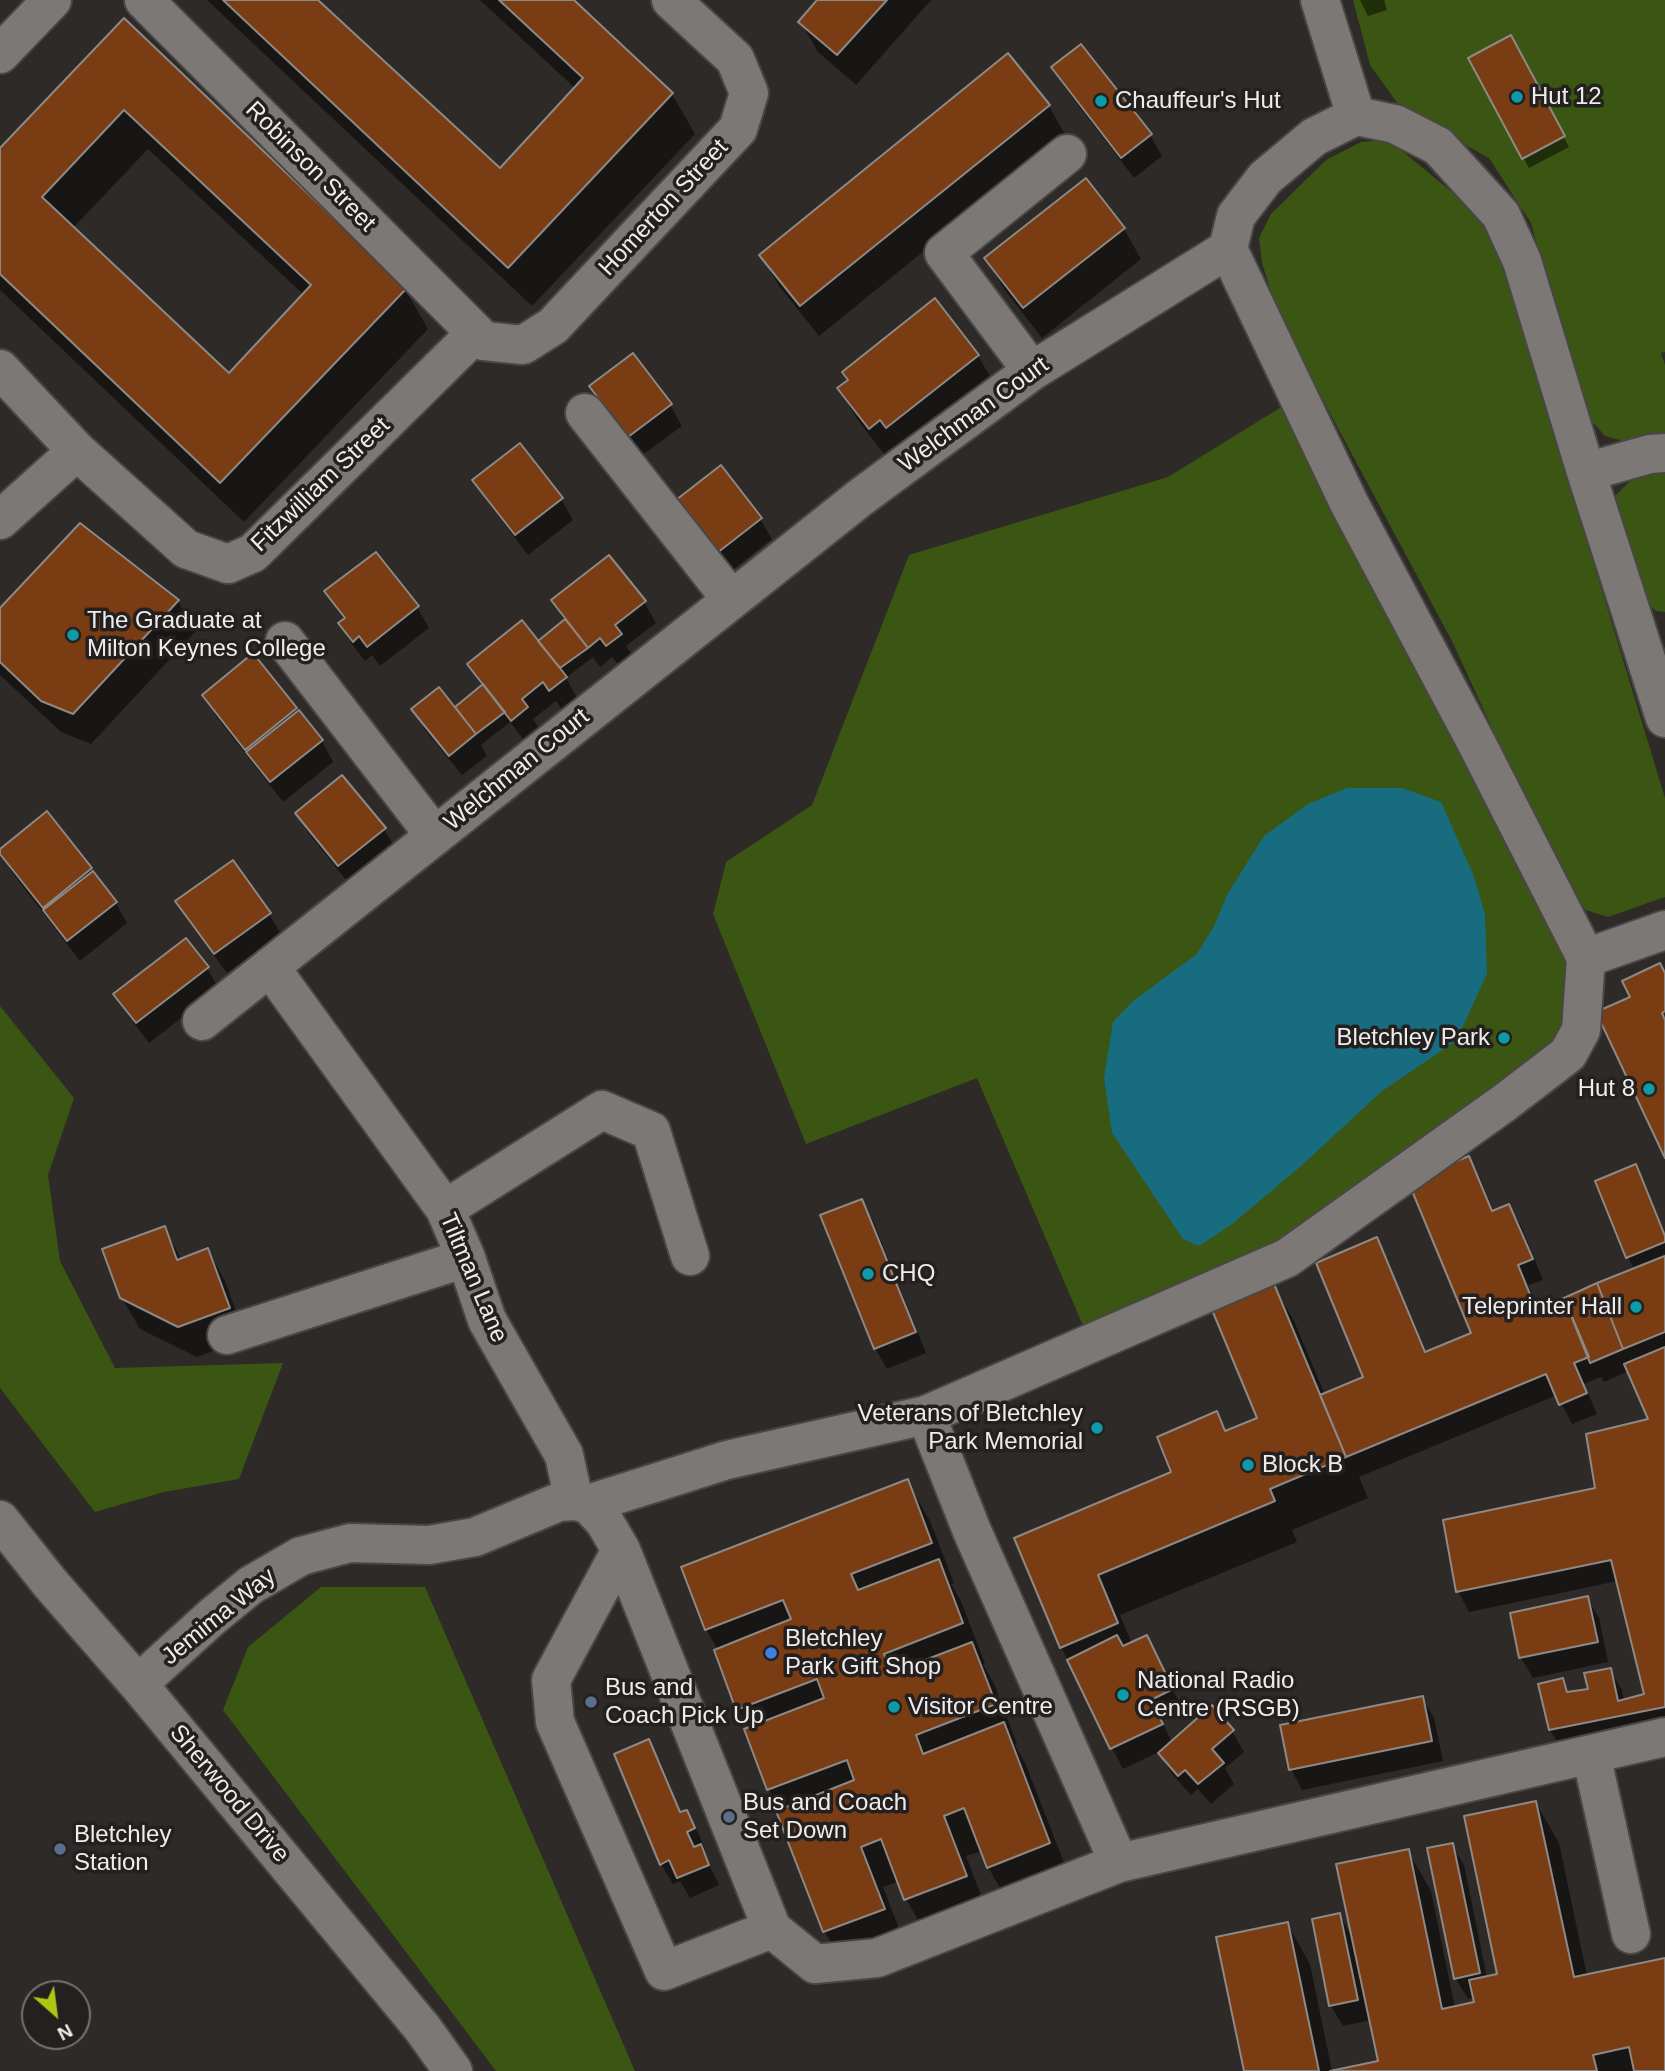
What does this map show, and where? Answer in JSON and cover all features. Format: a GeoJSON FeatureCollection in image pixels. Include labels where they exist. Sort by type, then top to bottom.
{"type":"FeatureCollection","features":[{"type":"Feature","properties":{"kind":"street"},"geometry":{"type":"LineString","coordinates":[[0,54],[52,0]]}},
{"type":"Feature","properties":{"kind":"street","name":"Robinson Street"},"geometry":{"type":"LineString","coordinates":[[144,0],[475,333]]}},
{"type":"Feature","properties":{"kind":"street"},"geometry":{"type":"LineString","coordinates":[[1320,0],[1356,116]]}},
{"type":"Feature","properties":{"kind":"street","name":"Homerton Street"},"geometry":{"type":"LineString","coordinates":[[475,333],[484,341],[523,345],[553,326],[738,129],[749,93],[735,59],[685,5]]}},
{"type":"Feature","properties":{"kind":"street"},"geometry":{"type":"LineString","coordinates":[[1665,718],[1653,637],[1586,472],[1522,261],[1501,215],[1438,146],[1395,124],[1356,116],[1314,137],[1265,178],[1236,216],[1228,249],[1349,503],[1477,744],[1586,958],[1665,930]]}},
{"type":"Feature","properties":{"kind":"street"},"geometry":{"type":"LineString","coordinates":[[1032,371],[944,253],[1067,154]]}},
{"type":"Feature","properties":{"kind":"street","name":"Welchman Court"},"geometry":{"type":"LineString","coordinates":[[202,1021],[861,497],[1032,371],[1228,249]]}},
{"type":"Feature","properties":{"kind":"street","name":"Fitzwilliam Street"},"geometry":{"type":"LineString","coordinates":[[0,369],[77,451],[186,549],[228,564],[253,553],[475,333]]}},
{"type":"Feature","properties":{"kind":"street"},"geometry":{"type":"LineString","coordinates":[[586,413],[732,600]]}},
{"type":"Feature","properties":{"kind":"street"},"geometry":{"type":"LineString","coordinates":[[0,520],[77,451]]}},
{"type":"Feature","properties":{"kind":"street"},"geometry":{"type":"LineString","coordinates":[[1586,472],[1650,454],[1665,453]]}},
{"type":"Feature","properties":{"kind":"street","name":"Welchman Court"},"geometry":{"type":"LineString","coordinates":[[285,641],[435,836]]}},
{"type":"Feature","properties":{"kind":"street","name":"Jemima Way"},"geometry":{"type":"LineString","coordinates":[[138,1684],[251,1585],[301,1556],[350,1543],[429,1545],[475,1537],[559,1502],[581,1503],[727,1460],[926,1415],[1287,1258],[1504,1104],[1568,1054],[1581,1030],[1586,958]]}},
{"type":"Feature","properties":{"kind":"street","name":"Tiltman Lane"},"geometry":{"type":"LineString","coordinates":[[270,967],[445,1209],[466,1258],[487,1321],[564,1455],[581,1503]]}},
{"type":"Feature","properties":{"kind":"street"},"geometry":{"type":"LineString","coordinates":[[445,1209],[602,1110],[651,1131],[690,1256]]}},
{"type":"Feature","properties":{"kind":"street"},"geometry":{"type":"LineString","coordinates":[[227,1335],[466,1258]]}},
{"type":"Feature","properties":{"kind":"street"},"geometry":{"type":"LineString","coordinates":[[926,1415],[972,1531],[1119,1863]]}},
{"type":"Feature","properties":{"kind":"street"},"geometry":{"type":"LineString","coordinates":[[581,1503],[604,1521],[621,1550],[772,1929],[815,1964],[877,1958],[1119,1863],[1665,1737]]}},
{"type":"Feature","properties":{"kind":"street","name":"Sherwood Drive"},"geometry":{"type":"LineString","coordinates":[[0,1520],[424,2029],[453,2071]]}},
{"type":"Feature","properties":{"kind":"street"},"geometry":{"type":"LineString","coordinates":[[621,1550],[551,1680],[555,1722],[663,1971],[772,1929]]}},
{"type":"Feature","properties":{"kind":"street"},"geometry":{"type":"LineString","coordinates":[[1591,1754],[1631,1934]]}},
{"type":"Feature","properties":{"kind":"green space"},"geometry":{"type":"Polygon","coordinates":[[[1353,0],[1665,0],[1665,352],[1661,353],[1665,365],[1665,439],[1623,441],[1605,436],[1589,418],[1531,223],[1489,158],[1403,111],[1370,65],[1353,0]]]}},
{"type":"Feature","properties":{"kind":"green space"},"geometry":{"type":"Polygon","coordinates":[[[1382,140],[1402,151],[1480,215],[1496,242],[1665,798],[1665,897],[1608,917],[1586,910],[1567,891],[1452,641],[1279,318],[1262,263],[1259,238],[1271,214],[1326,160],[1361,142],[1382,140]]]}},
{"type":"Feature","properties":{"kind":"green space"},"geometry":{"type":"Polygon","coordinates":[[[1283,406],[1572,962],[1563,1035],[1279,1250],[1084,1328],[977,1078],[806,1144],[713,914],[726,862],[812,805],[909,555],[1168,477],[1283,406]]]}},
{"type":"Feature","properties":{"kind":"green space"},"geometry":{"type":"Polygon","coordinates":[[[1665,473],[1665,612],[1656,611],[1643,601],[1614,516],[1616,495],[1629,482],[1648,474],[1665,473]]]}},
{"type":"Feature","properties":{"kind":"green space"},"geometry":{"type":"Polygon","coordinates":[[[0,1006],[74,1098],[48,1175],[60,1261],[115,1368],[283,1363],[239,1479],[164,1492],[95,1512],[0,1388],[0,1006]]]}},
{"type":"Feature","properties":{"kind":"green space"},"geometry":{"type":"Polygon","coordinates":[[[321,1587],[425,1587],[635,2071],[496,2071],[223,1710],[248,1647],[321,1587]]]}},
{"type":"Feature","properties":{"kind":"water"},"geometry":{"type":"Polygon","coordinates":[[[1347,788],[1402,788],[1441,802],[1473,874],[1485,914],[1487,974],[1456,1041],[1382,1091],[1301,1166],[1232,1224],[1199,1246],[1183,1239],[1112,1133],[1104,1078],[1113,1022],[1133,1001],[1197,954],[1214,926],[1228,893],[1264,836],[1308,804],[1347,788]]]}},
{"type":"Feature","properties":{"kind":"building"},"geometry":{"type":"Polygon","coordinates":[[[223,0],[318,0],[500,168],[583,78],[499,0],[574,0],[673,93],[508,268],[223,0]]]}},
{"type":"Feature","properties":{"kind":"building"},"geometry":{"type":"Polygon","coordinates":[[[817,0],[887,0],[837,55],[798,22],[817,0]]]}},
{"type":"Feature","properties":{"kind":"building"},"geometry":{"type":"Polygon","coordinates":[[[124,18],[407,288],[220,483],[0,274],[0,148],[124,18]],[[124,110],[42,197],[229,373],[311,285],[124,110]]]}},
{"type":"Feature","properties":{"kind":"building","name":"Hut 12"},"geometry":{"type":"Polygon","coordinates":[[[1511,35],[1565,136],[1522,159],[1468,58],[1511,35]]]}},
{"type":"Feature","properties":{"kind":"building","name":"Chauffeur's Hut"},"geometry":{"type":"Polygon","coordinates":[[[1081,44],[1152,134],[1121,158],[1051,67],[1081,44]]]}},
{"type":"Feature","properties":{"kind":"building"},"geometry":{"type":"Polygon","coordinates":[[[1008,53],[1050,105],[800,306],[759,255],[1008,53]]]}},
{"type":"Feature","properties":{"kind":"building"},"geometry":{"type":"Polygon","coordinates":[[[1086,178],[1125,228],[1023,308],[984,258],[1086,178]]]}},
{"type":"Feature","properties":{"kind":"building"},"geometry":{"type":"Polygon","coordinates":[[[935,298],[979,355],[886,428],[880,420],[869,429],[837,388],[848,380],[842,372],[935,298]]]}},
{"type":"Feature","properties":{"kind":"building"},"geometry":{"type":"Polygon","coordinates":[[[633,353],[672,404],[628,437],[589,386],[633,353]]]}},
{"type":"Feature","properties":{"kind":"building"},"geometry":{"type":"Polygon","coordinates":[[[520,443],[563,498],[515,535],[472,480],[520,443]]]}},
{"type":"Feature","properties":{"kind":"building"},"geometry":{"type":"Polygon","coordinates":[[[721,465],[762,518],[717,553],[676,500],[721,465]]]}},
{"type":"Feature","properties":{"kind":"building","name":"The Graduate at Milton Keynes College"},"geometry":{"type":"Polygon","coordinates":[[[80,523],[179,600],[73,714],[41,701],[0,662],[0,608],[80,523]]]}},
{"type":"Feature","properties":{"kind":"building"},"geometry":{"type":"Polygon","coordinates":[[[376,552],[419,606],[367,647],[359,636],[353,642],[338,623],[345,618],[324,591],[376,552]]]}},
{"type":"Feature","properties":{"kind":"building"},"geometry":{"type":"Polygon","coordinates":[[[609,555],[646,601],[615,625],[622,634],[606,646],[600,638],[588,648],[551,600],[609,555]]]}},
{"type":"Feature","properties":{"kind":"building"},"geometry":{"type":"Polygon","coordinates":[[[565,619],[588,648],[560,668],[538,641],[565,619]]]}},
{"type":"Feature","properties":{"kind":"building"},"geometry":{"type":"Polygon","coordinates":[[[522,620],[567,677],[549,691],[543,682],[522,699],[528,707],[511,721],[467,664],[522,620]]]}},
{"type":"Feature","properties":{"kind":"building"},"geometry":{"type":"Polygon","coordinates":[[[253,653],[297,708],[245,750],[202,695],[253,653]]]}},
{"type":"Feature","properties":{"kind":"building"},"geometry":{"type":"Polygon","coordinates":[[[483,684],[505,712],[476,734],[455,707],[483,684]]]}},
{"type":"Feature","properties":{"kind":"building"},"geometry":{"type":"Polygon","coordinates":[[[439,687],[476,734],[449,756],[411,709],[439,687]]]}},
{"type":"Feature","properties":{"kind":"building"},"geometry":{"type":"Polygon","coordinates":[[[299,710],[323,740],[270,782],[246,752],[299,710]]]}},
{"type":"Feature","properties":{"kind":"building"},"geometry":{"type":"Polygon","coordinates":[[[342,775],[386,828],[338,866],[295,813],[342,775]]]}},
{"type":"Feature","properties":{"kind":"building"},"geometry":{"type":"Polygon","coordinates":[[[47,811],[92,868],[43,908],[0,854],[0,849],[47,811]]]}},
{"type":"Feature","properties":{"kind":"building"},"geometry":{"type":"Polygon","coordinates":[[[233,860],[271,913],[214,954],[175,901],[233,860]]]}},
{"type":"Feature","properties":{"kind":"building"},"geometry":{"type":"Polygon","coordinates":[[[93,871],[117,902],[67,941],[43,910],[93,871]]]}},
{"type":"Feature","properties":{"kind":"building"},"geometry":{"type":"Polygon","coordinates":[[[186,938],[209,967],[136,1023],[113,994],[186,938]]]}},
{"type":"Feature","properties":{"kind":"building","name":"Hut 8"},"geometry":{"type":"Polygon","coordinates":[[[1660,963],[1665,973],[1665,1011],[1662,1013],[1665,1020],[1665,1158],[1596,1012],[1630,997],[1622,981],[1660,963]]]}},
{"type":"Feature","properties":{"kind":"building"},"geometry":{"type":"Polygon","coordinates":[[[1469,1156],[1492,1211],[1509,1204],[1533,1259],[1518,1265],[1536,1309],[1564,1298],[1589,1357],[1574,1363],[1587,1393],[1559,1405],[1546,1374],[1346,1457],[1320,1395],[1363,1377],[1316,1263],[1377,1237],[1425,1352],[1471,1333],[1408,1181],[1469,1156]]]}},
{"type":"Feature","properties":{"kind":"building"},"geometry":{"type":"Polygon","coordinates":[[[1636,1164],[1665,1242],[1626,1258],[1595,1181],[1636,1164]]]}},
{"type":"Feature","properties":{"kind":"building","name":"CHQ"},"geometry":{"type":"Polygon","coordinates":[[[862,1199],[916,1332],[874,1349],[820,1215],[862,1199]]]}},
{"type":"Feature","properties":{"kind":"building"},"geometry":{"type":"Polygon","coordinates":[[[165,1226],[177,1260],[208,1248],[230,1308],[178,1327],[120,1298],[102,1249],[165,1226]]]}},
{"type":"Feature","properties":{"kind":"building","name":"Teleprinter Hall"},"geometry":{"type":"Polygon","coordinates":[[[1665,1256],[1665,1332],[1623,1349],[1597,1283],[1665,1256]]]}},
{"type":"Feature","properties":{"kind":"building","name":"Block B"},"geometry":{"type":"Polygon","coordinates":[[[1272,1279],[1346,1457],[1270,1489],[1275,1501],[1098,1575],[1118,1623],[1060,1648],[1014,1538],[1171,1472],[1157,1437],[1217,1411],[1225,1431],[1257,1418],[1210,1305],[1272,1279]]]}},
{"type":"Feature","properties":{"kind":"building"},"geometry":{"type":"Polygon","coordinates":[[[1597,1283],[1623,1349],[1590,1363],[1564,1298],[1597,1283]]]}},
{"type":"Feature","properties":{"kind":"building"},"geometry":{"type":"Polygon","coordinates":[[[1665,1347],[1665,1707],[1549,1730],[1538,1684],[1563,1678],[1567,1692],[1588,1689],[1584,1673],[1611,1668],[1618,1701],[1644,1694],[1611,1560],[1456,1592],[1443,1520],[1595,1488],[1586,1434],[1648,1419],[1624,1364],[1665,1347]]]}},
{"type":"Feature","properties":{"kind":"building","name":"Visitor Centre"},"geometry":{"type":"Polygon","coordinates":[[[908,1479],[932,1543],[851,1574],[858,1590],[939,1559],[963,1623],[884,1654],[891,1673],[972,1642],[996,1704],[916,1735],[923,1754],[1004,1722],[1050,1843],[987,1868],[964,1808],[944,1816],[967,1876],[904,1900],[881,1839],[861,1847],[885,1909],[823,1932],[776,1811],[854,1780],[847,1760],[767,1790],[744,1729],[824,1698],[817,1679],[736,1710],[714,1650],[791,1619],[783,1600],[705,1630],[681,1567],[908,1479]]]}},
{"type":"Feature","properties":{"kind":"building"},"geometry":{"type":"Polygon","coordinates":[[[1588,1596],[1598,1642],[1519,1658],[1510,1613],[1588,1596]]]}},
{"type":"Feature","properties":{"kind":"building","name":"National Radio Centre (RSGB)"},"geometry":{"type":"Polygon","coordinates":[[[1117,1635],[1123,1646],[1147,1635],[1173,1689],[1151,1700],[1163,1724],[1110,1749],[1067,1660],[1117,1635]]]}},
{"type":"Feature","properties":{"kind":"building"},"geometry":{"type":"Polygon","coordinates":[[[1423,1696],[1432,1741],[1289,1770],[1280,1725],[1423,1696]]]}},
{"type":"Feature","properties":{"kind":"building"},"geometry":{"type":"Polygon","coordinates":[[[1212,1705],[1234,1730],[1212,1749],[1224,1763],[1198,1784],[1185,1770],[1178,1776],[1158,1753],[1212,1705]]]}},
{"type":"Feature","properties":{"kind":"building"},"geometry":{"type":"Polygon","coordinates":[[[649,1739],[680,1812],[687,1810],[695,1828],[687,1832],[694,1847],[701,1844],[709,1865],[677,1878],[669,1860],[660,1865],[614,1754],[649,1739]]]}},
{"type":"Feature","properties":{"kind":"building"},"geometry":{"type":"Polygon","coordinates":[[[1536,1801],[1574,1977],[1665,1958],[1665,2071],[1634,2071],[1629,2047],[1593,2055],[1597,2071],[1330,2071],[1378,2061],[1336,1864],[1409,1849],[1442,2009],[1474,2002],[1469,1980],[1497,1974],[1464,1816],[1536,1801]]]}},
{"type":"Feature","properties":{"kind":"building"},"geometry":{"type":"Polygon","coordinates":[[[1453,1843],[1480,1973],[1454,1979],[1427,1848],[1453,1843]]]}},
{"type":"Feature","properties":{"kind":"building"},"geometry":{"type":"Polygon","coordinates":[[[1340,1913],[1358,2000],[1329,2006],[1312,1919],[1340,1913]]]}},
{"type":"Feature","properties":{"kind":"building"},"geometry":{"type":"Polygon","coordinates":[[[1288,1922],[1319,2071],[1244,2071],[1216,1937],[1288,1922]]]}},
{"type":"Feature","properties":{"kind":"place","name":"Hut 12"},"geometry":{"type":"Point","coordinates":[1517,97]}},
{"type":"Feature","properties":{"kind":"place","name":"Chauffeur's Hut"},"geometry":{"type":"Point","coordinates":[1101,101]}},
{"type":"Feature","properties":{"kind":"place","name":"The Graduate at Milton Keynes College"},"geometry":{"type":"Point","coordinates":[73,635]}},
{"type":"Feature","properties":{"kind":"place","name":"Bletchley Park"},"geometry":{"type":"Point","coordinates":[1504,1038]}},
{"type":"Feature","properties":{"kind":"place","name":"Hut 8"},"geometry":{"type":"Point","coordinates":[1649,1089]}},
{"type":"Feature","properties":{"kind":"place","name":"CHQ"},"geometry":{"type":"Point","coordinates":[868,1274]}},
{"type":"Feature","properties":{"kind":"place","name":"Teleprinter Hall"},"geometry":{"type":"Point","coordinates":[1636,1307]}},
{"type":"Feature","properties":{"kind":"place","name":"Veterans of Bletchley Park Memorial"},"geometry":{"type":"Point","coordinates":[1097,1428]}},
{"type":"Feature","properties":{"kind":"place","name":"Block B"},"geometry":{"type":"Point","coordinates":[1248,1465]}},
{"type":"Feature","properties":{"kind":"place","name":"Bletchley Park Gift Shop"},"geometry":{"type":"Point","coordinates":[771,1653]}},
{"type":"Feature","properties":{"kind":"place","name":"National Radio Centre (RSGB)"},"geometry":{"type":"Point","coordinates":[1123,1695]}},
{"type":"Feature","properties":{"kind":"place","name":"Bus and Coach Pick Up"},"geometry":{"type":"Point","coordinates":[591,1702]}},
{"type":"Feature","properties":{"kind":"place","name":"Visitor Centre"},"geometry":{"type":"Point","coordinates":[894,1707]}},
{"type":"Feature","properties":{"kind":"place","name":"Bus and Coach Set Down"},"geometry":{"type":"Point","coordinates":[729,1817]}},
{"type":"Feature","properties":{"kind":"place","name":"Bletchley Station"},"geometry":{"type":"Point","coordinates":[60,1849]}}]}
